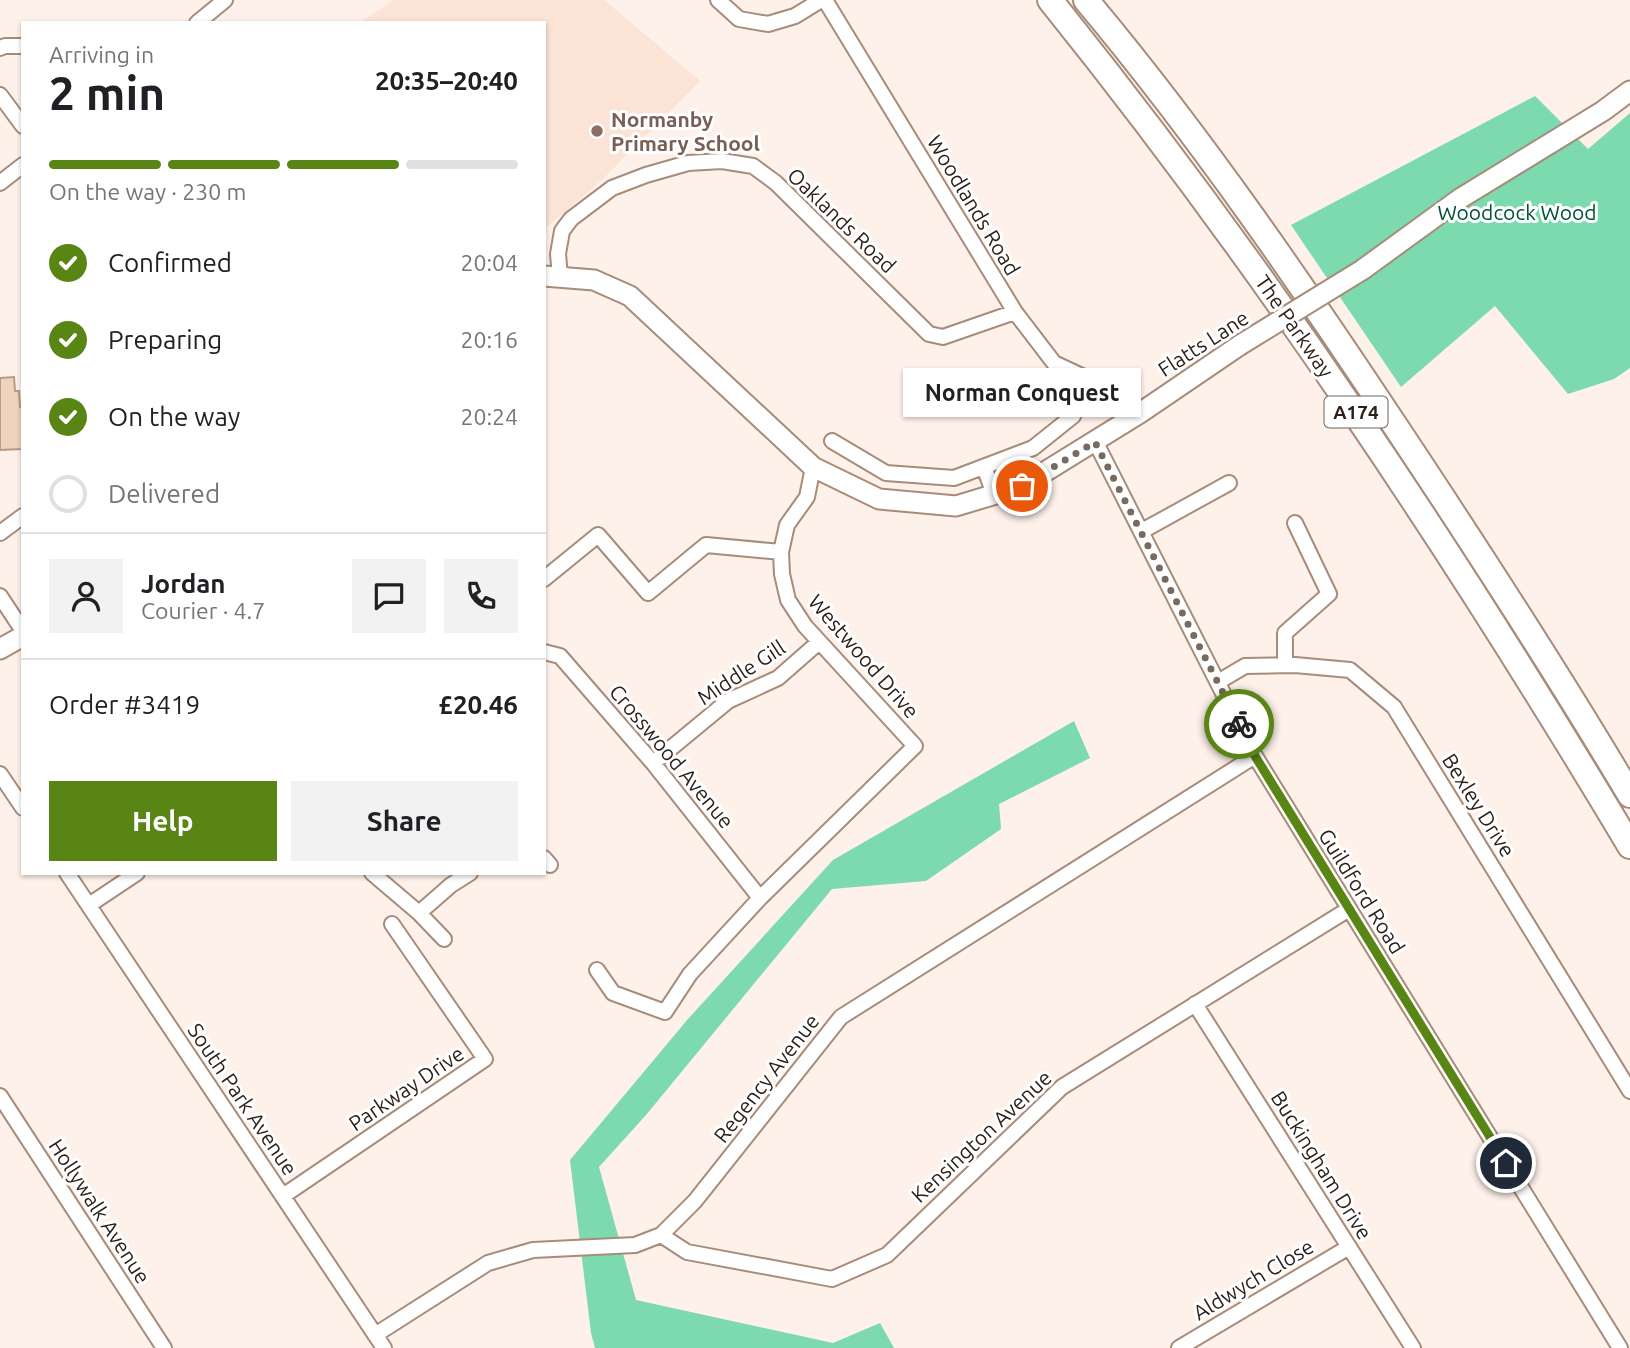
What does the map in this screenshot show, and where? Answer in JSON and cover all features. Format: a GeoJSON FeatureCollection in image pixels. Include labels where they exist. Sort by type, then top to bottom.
{"type":"FeatureCollection","features":[{"type":"Feature","properties":{"kind":"highway","name":"The Parkway"},"geometry":{"type":"LineString","coordinates":[[1050,0],[1125,92],[1197,187],[1354,410],[1556,723],[1630,846]]}},
{"type":"Feature","properties":{"kind":"highway","name":"The Parkway"},"geometry":{"type":"LineString","coordinates":[[1086,0],[1172,108],[1280,255],[1481,557],[1582,713],[1630,795]]}},
{"type":"Feature","properties":{"kind":"street"},"geometry":{"type":"LineString","coordinates":[[199,21],[225,0]]}},
{"type":"Feature","properties":{"kind":"street"},"geometry":{"type":"LineString","coordinates":[[718,0],[739,19],[768,24],[795,16],[823,0]]}},
{"type":"Feature","properties":{"kind":"street","name":"Woodlands Road"},"geometry":{"type":"LineString","coordinates":[[823,0],[1015,312],[1054,363],[1084,377],[1109,379],[1124,389]]}},
{"type":"Feature","properties":{"kind":"street"},"geometry":{"type":"LineString","coordinates":[[0,48],[21,46]]}},
{"type":"Feature","properties":{"kind":"street","name":"Flatts Lane"},"geometry":{"type":"LineString","coordinates":[[552,276],[594,280],[630,296],[813,467],[879,499],[956,506],[1022,486],[1095,442],[1240,345],[1362,270],[1461,198],[1603,111],[1630,91]]}},
{"type":"Feature","properties":{"kind":"street"},"geometry":{"type":"LineString","coordinates":[[0,95],[21,123]]}},
{"type":"Feature","properties":{"kind":"street","name":"Oaklands Road"},"geometry":{"type":"LineString","coordinates":[[552,276],[562,230],[571,219],[612,188],[688,163],[722,161],[753,166],[776,183],[929,334],[943,337],[1015,312]]}},
{"type":"Feature","properties":{"kind":"street"},"geometry":{"type":"LineString","coordinates":[[0,183],[21,167]]}},
{"type":"Feature","properties":{"kind":"street"},"geometry":{"type":"LineString","coordinates":[[832,441],[886,473],[954,478],[1033,448],[1073,416],[1084,377]]}},
{"type":"Feature","properties":{"kind":"street","name":"Guildford Road"},"geometry":{"type":"LineString","coordinates":[[1095,442],[1255,756],[1620,1348]]}},
{"type":"Feature","properties":{"kind":"street","name":"Westwood Drive"},"geometry":{"type":"LineString","coordinates":[[760,898],[915,746],[805,626],[788,600],[782,574],[781,552],[787,525],[807,497],[813,467]]}},
{"type":"Feature","properties":{"kind":"street"},"geometry":{"type":"LineString","coordinates":[[984,467],[994,495]]}},
{"type":"Feature","properties":{"kind":"street"},"geometry":{"type":"LineString","coordinates":[[1142,531],[1229,483]]}},
{"type":"Feature","properties":{"kind":"street"},"geometry":{"type":"LineString","coordinates":[[0,533],[21,517]]}},
{"type":"Feature","properties":{"kind":"street"},"geometry":{"type":"LineString","coordinates":[[1285,665],[1285,633],[1329,594],[1295,523]]}},
{"type":"Feature","properties":{"kind":"street"},"geometry":{"type":"LineString","coordinates":[[546,577],[598,535],[648,593],[706,545],[781,552]]}},
{"type":"Feature","properties":{"kind":"street"},"geometry":{"type":"LineString","coordinates":[[0,596],[21,631]]}},
{"type":"Feature","properties":{"kind":"street"},"geometry":{"type":"LineString","coordinates":[[0,649],[21,635]]}},
{"type":"Feature","properties":{"kind":"street","name":"Middle Gill"},"geometry":{"type":"LineString","coordinates":[[653,763],[728,701],[778,678],[819,642]]}},
{"type":"Feature","properties":{"kind":"street","name":"Crosswood Avenue"},"geometry":{"type":"LineString","coordinates":[[546,652],[561,656],[653,763],[760,898]]}},
{"type":"Feature","properties":{"kind":"street","name":"Bexley Drive"},"geometry":{"type":"LineString","coordinates":[[1218,682],[1245,666],[1285,665],[1350,670],[1394,707],[1630,1091]]}},
{"type":"Feature","properties":{"kind":"street","name":"Regency Avenue"},"geometry":{"type":"LineString","coordinates":[[375,1335],[488,1263],[533,1250],[635,1245],[661,1235],[695,1202],[841,1017],[1255,756]]}},
{"type":"Feature","properties":{"kind":"street"},"geometry":{"type":"LineString","coordinates":[[0,774],[21,805]]}},
{"type":"Feature","properties":{"kind":"street","name":"South Park Avenue"},"geometry":{"type":"LineString","coordinates":[[68,875],[384,1348]]}},
{"type":"Feature","properties":{"kind":"street"},"geometry":{"type":"LineString","coordinates":[[89,905],[134,875]]}},
{"type":"Feature","properties":{"kind":"street"},"geometry":{"type":"LineString","coordinates":[[374,875],[419,913],[444,939]]}},
{"type":"Feature","properties":{"kind":"street"},"geometry":{"type":"LineString","coordinates":[[419,913],[467,875]]}},
{"type":"Feature","properties":{"kind":"street"},"geometry":{"type":"LineString","coordinates":[[597,970],[613,993],[665,1012],[690,974],[760,898]]}},
{"type":"Feature","properties":{"kind":"street","name":"Kensington Avenue"},"geometry":{"type":"LineString","coordinates":[[661,1235],[687,1252],[832,1279],[887,1255],[1062,1087],[1349,909]]}},
{"type":"Feature","properties":{"kind":"street","name":"Parkway Drive"},"geometry":{"type":"LineString","coordinates":[[283,1196],[485,1059],[392,924]]}},
{"type":"Feature","properties":{"kind":"street","name":"Buckingham Drive"},"geometry":{"type":"LineString","coordinates":[[1195,1004],[1413,1348]]}},
{"type":"Feature","properties":{"kind":"street","name":"Hollywalk Avenue"},"geometry":{"type":"LineString","coordinates":[[0,1096],[164,1348]]}},
{"type":"Feature","properties":{"kind":"street","name":"Aldwych Close"},"geometry":{"type":"LineString","coordinates":[[1179,1348],[1349,1247]]}},
{"type":"Feature","properties":{"kind":"shaded area","name":"Normanby Primary School"},"geometry":{"type":"Polygon","coordinates":[[[394,0],[604,0],[700,81],[601,181],[546,227],[546,21],[362,21],[394,0]]]}},
{"type":"Feature","properties":{"kind":"green space","name":"Woodcock Wood"},"geometry":{"type":"Polygon","coordinates":[[[1535,96],[1588,149],[1630,113],[1630,368],[1614,379],[1568,394],[1495,306],[1401,387],[1291,225],[1535,96]]]}},
{"type":"Feature","properties":{"kind":"green space"},"geometry":{"type":"Polygon","coordinates":[[[1074,721],[1090,758],[999,804],[1001,829],[926,881],[832,889],[646,1115],[599,1167],[636,1300],[833,1343],[880,1323],[894,1348],[595,1348],[570,1160],[688,1019],[833,860],[1074,721]]]}},
{"type":"Feature","properties":{"kind":"building"},"geometry":{"type":"Polygon","coordinates":[[[14,377],[15,391],[19,391],[21,449],[0,450],[0,378],[14,377]]]}},
{"type":"Feature","properties":{"kind":"way so far"},"geometry":{"type":"LineString","coordinates":[[1022,486],[1095,442],[1239,724]]}},
{"type":"Feature","properties":{"kind":"place","name":"Normanby Primary School"},"geometry":{"type":"Point","coordinates":[597,131]}},
{"type":"Feature","properties":{"kind":"place","name":"Norman Conquest"},"geometry":{"type":"Point","coordinates":[1022,486]}},
{"type":"Feature","properties":{"kind":"route"},"geometry":{"type":"LineString","coordinates":[[1239,724],[1255,756],[1506,1163]]}}]}
